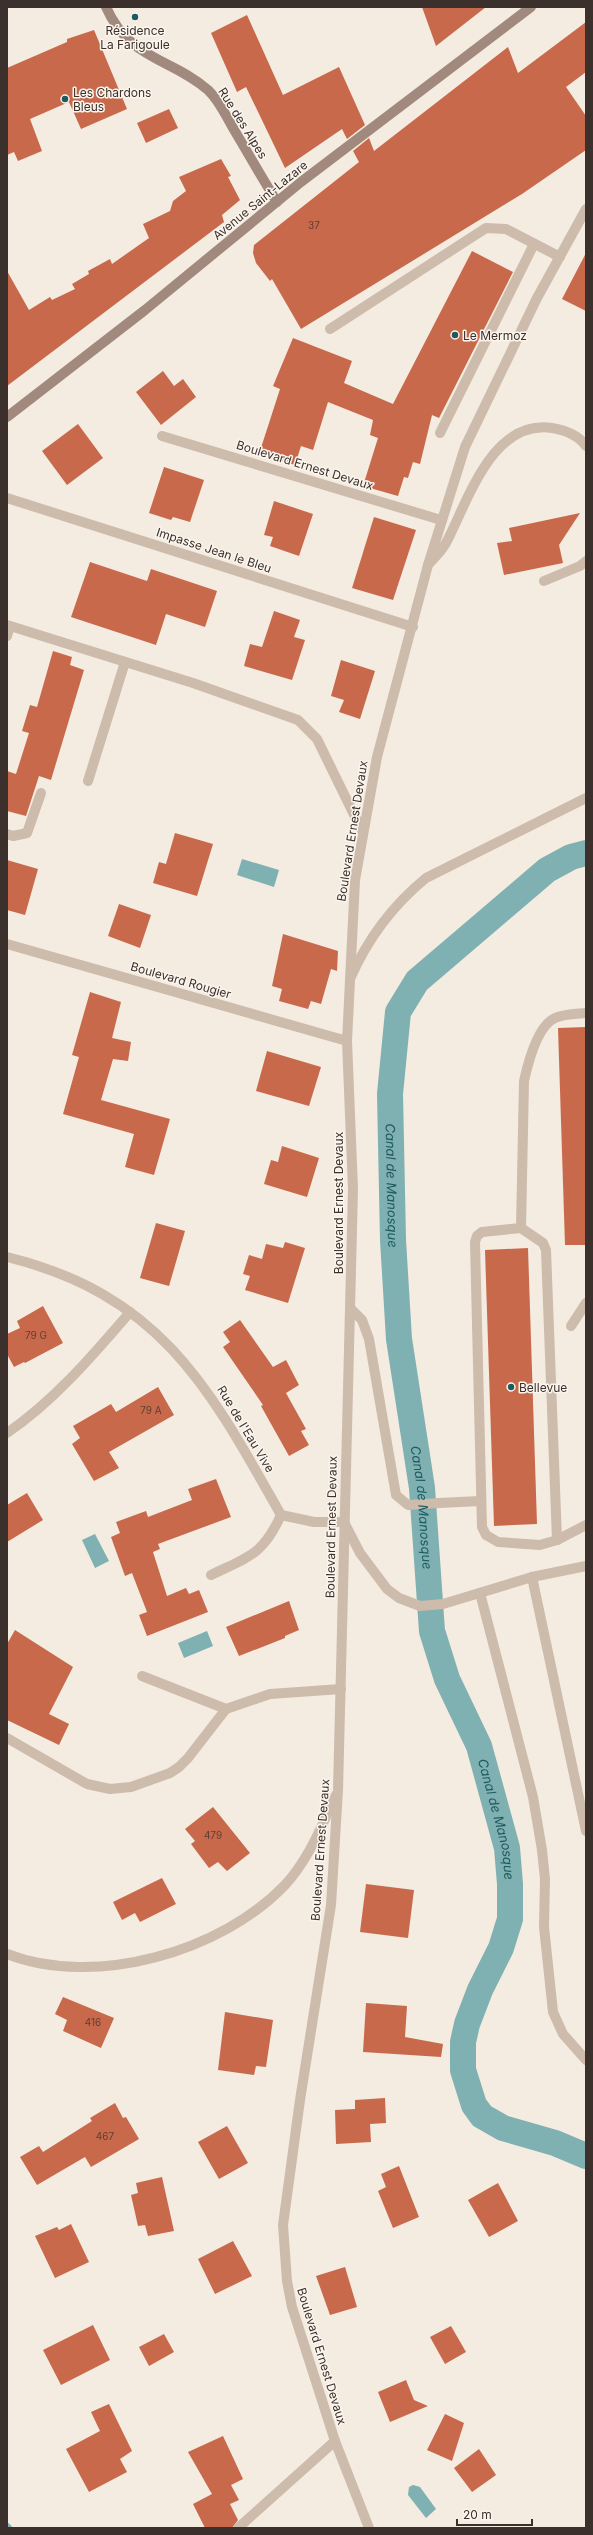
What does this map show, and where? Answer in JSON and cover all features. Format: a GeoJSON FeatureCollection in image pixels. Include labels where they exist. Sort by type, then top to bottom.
{"type":"FeatureCollection","features":[{"type":"Feature","properties":{"kind":"street","name":"Rue des Alpes"},"geometry":{"type":"LineString","coordinates":[[106,7],[117,26],[131,44],[143,53],[194,81],[216,100],[277,202]]}},
{"type":"Feature","properties":{"kind":"street","name":"Avenue Saint-Lazare"},"geometry":{"type":"LineString","coordinates":[[7,417],[145,310],[277,202],[531,7]]}},
{"type":"Feature","properties":{"kind":"street","name":"Boulevard Ernest Devaux"},"geometry":{"type":"LineString","coordinates":[[369,2528],[334,2441],[292,2308],[287,2282],[283,2225],[300,2100],[331,1905],[338,1790],[353,1190],[347,1041],[355,880],[377,757],[441,520],[474,426],[586,209]]}},
{"type":"Feature","properties":{"kind":"street"},"geometry":{"type":"LineString","coordinates":[[330,329],[486,228],[506,229],[560,257]]}},
{"type":"Feature","properties":{"kind":"street"},"geometry":{"type":"LineString","coordinates":[[440,433],[534,244]]}},
{"type":"Feature","properties":{"kind":"street"},"geometry":{"type":"LineString","coordinates":[[428,565],[447,542],[484,465],[507,442],[523,431],[546,427],[571,434],[586,446]]}},
{"type":"Feature","properties":{"kind":"street","name":"Boulevard Ernest Devaux"},"geometry":{"type":"LineString","coordinates":[[162,436],[441,520]]}},
{"type":"Feature","properties":{"kind":"street","name":"Impasse Jean le Bleu"},"geometry":{"type":"LineString","coordinates":[[7,498],[413,627]]}},
{"type":"Feature","properties":{"kind":"street"},"geometry":{"type":"LineString","coordinates":[[544,581],[580,566],[586,561]]}},
{"type":"Feature","properties":{"kind":"street"},"geometry":{"type":"LineString","coordinates":[[7,636],[9,626],[125,662],[288,716],[302,723],[317,739],[363,833]]}},
{"type":"Feature","properties":{"kind":"street"},"geometry":{"type":"LineString","coordinates":[[88,781],[125,662]]}},
{"type":"Feature","properties":{"kind":"street"},"geometry":{"type":"LineString","coordinates":[[7,834],[13,836],[27,833],[41,793]]}},
{"type":"Feature","properties":{"kind":"street"},"geometry":{"type":"LineString","coordinates":[[349,982],[356,966],[389,913],[406,894],[426,878],[586,798]]}},
{"type":"Feature","properties":{"kind":"street","name":"Boulevard Rougier"},"geometry":{"type":"LineString","coordinates":[[7,944],[347,1041]]}},
{"type":"Feature","properties":{"kind":"street"},"geometry":{"type":"LineString","coordinates":[[521,1228],[524,1081],[528,1065],[534,1047],[549,1021],[563,1015],[586,1013]]}},
{"type":"Feature","properties":{"kind":"street"},"geometry":{"type":"LineString","coordinates":[[557,1540],[546,1250],[543,1242],[521,1228],[482,1232],[477,1236],[475,1242],[480,1501],[482,1527],[486,1535],[491,1539],[540,1545],[557,1540],[586,1525]]}},
{"type":"Feature","properties":{"kind":"street","name":"Rue de l'Eau Vive"},"geometry":{"type":"LineString","coordinates":[[7,1257],[70,1277],[130,1312],[175,1350],[209,1392],[228,1420],[281,1515]]}},
{"type":"Feature","properties":{"kind":"street"},"geometry":{"type":"LineString","coordinates":[[570,1326],[586,1303]]}},
{"type":"Feature","properties":{"kind":"street"},"geometry":{"type":"LineString","coordinates":[[350,1308],[362,1320],[369,1339],[394,1491],[399,1500],[412,1505],[480,1501]]}},
{"type":"Feature","properties":{"kind":"street"},"geometry":{"type":"LineString","coordinates":[[7,1433],[48,1400],[76,1373],[130,1312]]}},
{"type":"Feature","properties":{"kind":"street"},"geometry":{"type":"LineString","coordinates":[[211,1575],[257,1553],[272,1534],[281,1515],[314,1522],[344,1522],[360,1553],[387,1589],[399,1598],[420,1606],[443,1604],[532,1577],[586,1566]]}},
{"type":"Feature","properties":{"kind":"street"},"geometry":{"type":"LineString","coordinates":[[532,1577],[586,1831]]}},
{"type":"Feature","properties":{"kind":"street"},"geometry":{"type":"LineString","coordinates":[[480,1593],[533,1797],[542,1850],[545,1879],[544,1927],[553,2012],[564,2034],[586,2060]]}},
{"type":"Feature","properties":{"kind":"street"},"geometry":{"type":"LineString","coordinates":[[142,1676],[226,1709]]}},
{"type":"Feature","properties":{"kind":"street"},"geometry":{"type":"LineString","coordinates":[[7,1738],[87,1784],[110,1789],[131,1787],[170,1773],[179,1767],[188,1758],[226,1709],[270,1694],[341,1689]]}},
{"type":"Feature","properties":{"kind":"street"},"geometry":{"type":"LineString","coordinates":[[7,1954],[52,1966],[96,1966],[154,1958],[177,1951],[214,1934],[260,1908],[285,1884],[311,1847],[338,1790]]}},
{"type":"Feature","properties":{"kind":"street"},"geometry":{"type":"LineString","coordinates":[[238,2528],[334,2441]]}},
{"type":"Feature","properties":{"kind":"water"},"geometry":{"type":"Polygon","coordinates":[[[242,859],[279,870],[274,887],[237,875],[242,859]]]}},
{"type":"Feature","properties":{"kind":"water"},"geometry":{"type":"Polygon","coordinates":[[[95,1534],[109,1561],[95,1568],[82,1540],[95,1534]]]}},
{"type":"Feature","properties":{"kind":"water"},"geometry":{"type":"Polygon","coordinates":[[[207,1631],[213,1646],[184,1658],[178,1643],[207,1631]]]}},
{"type":"Feature","properties":{"kind":"water"},"geometry":{"type":"Polygon","coordinates":[[[413,2485],[420,2487],[436,2509],[426,2518],[408,2495],[409,2487],[413,2485]]]}},
{"type":"Feature","properties":{"kind":"building"},"geometry":{"type":"Polygon","coordinates":[[[422,7],[486,7],[436,46],[422,7]]]}},
{"type":"Feature","properties":{"kind":"building"},"geometry":{"type":"Polygon","coordinates":[[[247,15],[283,95],[339,67],[365,125],[347,139],[342,129],[285,168],[246,87],[237,92],[211,33],[247,15]]]}},
{"type":"Feature","properties":{"kind":"building"},"geometry":{"type":"Polygon","coordinates":[[[586,22],[586,72],[566,87],[586,116],[586,150],[522,194],[301,329],[272,279],[270,281],[256,263],[253,253],[254,245],[359,162],[353,151],[369,138],[374,151],[508,47],[518,73],[586,22]]]}},
{"type":"Feature","properties":{"kind":"building","name":"Les Chardons Bleus"},"geometry":{"type":"Polygon","coordinates":[[[94,30],[127,109],[81,129],[69,102],[30,119],[42,151],[18,161],[14,152],[7,155],[7,68],[67,42],[67,39],[94,30]]]}},
{"type":"Feature","properties":{"kind":"building"},"geometry":{"type":"Polygon","coordinates":[[[169,109],[178,128],[146,143],[137,123],[169,109]]]}},
{"type":"Feature","properties":{"kind":"building"},"geometry":{"type":"Polygon","coordinates":[[[221,159],[231,176],[228,177],[240,200],[222,215],[224,222],[7,386],[7,271],[29,310],[50,297],[52,300],[75,289],[72,284],[89,274],[88,271],[110,259],[112,264],[149,238],[143,224],[170,211],[173,201],[186,191],[179,177],[221,159]]]}},
{"type":"Feature","properties":{"kind":"building"},"geometry":{"type":"Polygon","coordinates":[[[472,251],[513,272],[439,418],[432,415],[420,464],[413,462],[408,478],[404,477],[398,496],[363,486],[378,438],[370,435],[373,420],[328,402],[313,450],[301,446],[295,465],[259,454],[280,389],[273,386],[293,338],[352,361],[344,383],[393,404],[472,251]]]}},
{"type":"Feature","properties":{"kind":"building"},"geometry":{"type":"Polygon","coordinates":[[[586,253],[586,311],[562,299],[586,253]]]}},
{"type":"Feature","properties":{"kind":"building"},"geometry":{"type":"Polygon","coordinates":[[[163,371],[174,386],[183,379],[196,397],[161,425],[136,392],[163,371]]]}},
{"type":"Feature","properties":{"kind":"building"},"geometry":{"type":"Polygon","coordinates":[[[78,424],[103,458],[67,485],[42,451],[78,424]]]}},
{"type":"Feature","properties":{"kind":"building"},"geometry":{"type":"Polygon","coordinates":[[[164,467],[204,480],[190,522],[173,517],[171,520],[149,513],[164,467]]]}},
{"type":"Feature","properties":{"kind":"building"},"geometry":{"type":"Polygon","coordinates":[[[274,501],[313,514],[299,556],[270,546],[273,537],[264,535],[274,501]]]}},
{"type":"Feature","properties":{"kind":"building"},"geometry":{"type":"Polygon","coordinates":[[[580,513],[559,545],[563,563],[504,575],[497,543],[512,541],[509,528],[580,513]]]}},
{"type":"Feature","properties":{"kind":"building"},"geometry":{"type":"Polygon","coordinates":[[[374,517],[416,530],[393,600],[352,588],[374,517]]]}},
{"type":"Feature","properties":{"kind":"building"},"geometry":{"type":"Polygon","coordinates":[[[90,562],[147,581],[151,569],[217,591],[205,627],[166,614],[156,645],[71,617],[90,562]]]}},
{"type":"Feature","properties":{"kind":"building"},"geometry":{"type":"Polygon","coordinates":[[[274,611],[300,620],[294,637],[305,640],[292,680],[244,666],[250,644],[262,647],[274,611]]]}},
{"type":"Feature","properties":{"kind":"building"},"geometry":{"type":"Polygon","coordinates":[[[53,651],[72,657],[70,665],[84,670],[51,780],[39,776],[26,816],[7,811],[7,771],[16,774],[29,733],[22,731],[30,705],[37,707],[53,651]]]}},
{"type":"Feature","properties":{"kind":"building"},"geometry":{"type":"Polygon","coordinates":[[[341,660],[375,671],[360,719],[339,712],[344,700],[331,696],[341,660]]]}},
{"type":"Feature","properties":{"kind":"building"},"geometry":{"type":"Polygon","coordinates":[[[175,833],[213,844],[197,896],[153,883],[159,862],[166,864],[175,833]]]}},
{"type":"Feature","properties":{"kind":"building"},"geometry":{"type":"Polygon","coordinates":[[[7,860],[38,869],[25,915],[7,910],[7,860]]]}},
{"type":"Feature","properties":{"kind":"building"},"geometry":{"type":"Polygon","coordinates":[[[119,904],[151,915],[140,948],[108,936],[119,904]]]}},
{"type":"Feature","properties":{"kind":"building"},"geometry":{"type":"Polygon","coordinates":[[[283,934],[338,951],[337,971],[331,969],[321,1004],[311,1001],[308,1009],[279,1001],[282,989],[272,986],[283,934]]]}},
{"type":"Feature","properties":{"kind":"building"},"geometry":{"type":"Polygon","coordinates":[[[90,992],[121,1002],[112,1038],[131,1042],[128,1061],[113,1059],[101,1100],[170,1119],[154,1175],[125,1167],[134,1134],[63,1114],[79,1057],[72,1055],[90,992]]]}},
{"type":"Feature","properties":{"kind":"building"},"geometry":{"type":"Polygon","coordinates":[[[586,1027],[586,1245],[565,1245],[558,1028],[586,1027]]]}},
{"type":"Feature","properties":{"kind":"building"},"geometry":{"type":"Polygon","coordinates":[[[267,1051],[321,1067],[309,1106],[256,1091],[267,1051]]]}},
{"type":"Feature","properties":{"kind":"building"},"geometry":{"type":"Polygon","coordinates":[[[282,1146],[319,1158],[307,1197],[264,1184],[271,1160],[278,1162],[282,1146]]]}},
{"type":"Feature","properties":{"kind":"building"},"geometry":{"type":"Polygon","coordinates":[[[156,1223],[185,1231],[169,1286],[140,1278],[156,1223]]]}},
{"type":"Feature","properties":{"kind":"building"},"geometry":{"type":"Polygon","coordinates":[[[285,1242],[305,1248],[288,1303],[245,1290],[250,1276],[243,1274],[249,1255],[262,1259],[266,1244],[283,1248],[285,1242]]]}},
{"type":"Feature","properties":{"kind":"building","name":"Bellevue"},"geometry":{"type":"Polygon","coordinates":[[[528,1248],[537,1524],[494,1526],[485,1250],[528,1248]]]}},
{"type":"Feature","properties":{"kind":"building"},"geometry":{"type":"Polygon","coordinates":[[[43,1306],[63,1343],[25,1363],[24,1362],[14,1367],[7,1354],[7,1334],[20,1328],[17,1321],[43,1306]]]}},
{"type":"Feature","properties":{"kind":"building"},"geometry":{"type":"Polygon","coordinates":[[[240,1320],[273,1367],[286,1360],[299,1385],[286,1393],[306,1429],[301,1431],[309,1445],[289,1456],[261,1406],[263,1405],[223,1347],[230,1342],[223,1332],[240,1320]]]}},
{"type":"Feature","properties":{"kind":"building"},"geometry":{"type":"Polygon","coordinates":[[[158,1387],[174,1415],[109,1452],[119,1468],[94,1481],[72,1444],[80,1438],[73,1426],[111,1404],[116,1412],[158,1387]]]}},
{"type":"Feature","properties":{"kind":"building"},"geometry":{"type":"Polygon","coordinates":[[[216,1479],[231,1517],[158,1544],[160,1549],[153,1552],[167,1596],[186,1588],[189,1594],[199,1590],[208,1612],[147,1636],[139,1615],[147,1612],[132,1573],[125,1576],[111,1537],[120,1533],[116,1522],[146,1511],[148,1517],[192,1500],[188,1489],[216,1479]]]}},
{"type":"Feature","properties":{"kind":"building"},"geometry":{"type":"Polygon","coordinates":[[[27,1493],[43,1520],[7,1542],[7,1505],[27,1493]]]}},
{"type":"Feature","properties":{"kind":"building"},"geometry":{"type":"Polygon","coordinates":[[[289,1601],[299,1630],[285,1636],[285,1638],[239,1656],[226,1627],[289,1601]]]}},
{"type":"Feature","properties":{"kind":"building"},"geometry":{"type":"Polygon","coordinates":[[[15,1630],[73,1667],[49,1714],[69,1724],[59,1745],[7,1720],[7,1644],[15,1630]]]}},
{"type":"Feature","properties":{"kind":"building"},"geometry":{"type":"Polygon","coordinates":[[[213,1807],[250,1853],[227,1871],[218,1862],[209,1868],[191,1844],[195,1841],[185,1829],[213,1807]]]}},
{"type":"Feature","properties":{"kind":"building"},"geometry":{"type":"Polygon","coordinates":[[[162,1878],[176,1904],[140,1922],[135,1913],[122,1920],[113,1902],[162,1878]]]}},
{"type":"Feature","properties":{"kind":"building"},"geometry":{"type":"Polygon","coordinates":[[[366,1884],[414,1890],[408,1938],[360,1932],[366,1884]]]}},
{"type":"Feature","properties":{"kind":"building"},"geometry":{"type":"Polygon","coordinates":[[[63,1997],[114,2018],[101,2048],[63,2031],[67,2020],[55,2014],[63,1997]]]}},
{"type":"Feature","properties":{"kind":"building"},"geometry":{"type":"Polygon","coordinates":[[[366,2003],[407,2006],[405,2037],[443,2044],[441,2057],[363,2052],[366,2003]]]}},
{"type":"Feature","properties":{"kind":"building"},"geometry":{"type":"Polygon","coordinates":[[[225,2012],[273,2020],[266,2067],[256,2066],[254,2075],[218,2070],[225,2012]]]}},
{"type":"Feature","properties":{"kind":"building"},"geometry":{"type":"Polygon","coordinates":[[[385,2098],[386,2123],[370,2124],[371,2142],[336,2144],[335,2110],[355,2109],[355,2100],[385,2098]]]}},
{"type":"Feature","properties":{"kind":"building"},"geometry":{"type":"Polygon","coordinates":[[[115,2103],[123,2118],[126,2117],[139,2139],[91,2167],[85,2157],[37,2185],[20,2157],[39,2146],[43,2152],[92,2121],[90,2118],[115,2103]]]}},
{"type":"Feature","properties":{"kind":"building"},"geometry":{"type":"Polygon","coordinates":[[[227,2126],[248,2163],[219,2179],[198,2142],[227,2126]]]}},
{"type":"Feature","properties":{"kind":"building"},"geometry":{"type":"Polygon","coordinates":[[[399,2166],[419,2217],[393,2228],[378,2191],[386,2187],[381,2174],[399,2166]]]}},
{"type":"Feature","properties":{"kind":"building"},"geometry":{"type":"Polygon","coordinates":[[[162,2177],[174,2231],[148,2236],[145,2225],[138,2226],[131,2195],[138,2193],[136,2183],[162,2177]]]}},
{"type":"Feature","properties":{"kind":"building"},"geometry":{"type":"Polygon","coordinates":[[[498,2183],[518,2221],[489,2237],[468,2200],[498,2183]]]}},
{"type":"Feature","properties":{"kind":"building"},"geometry":{"type":"Polygon","coordinates":[[[71,2224],[89,2262],[55,2278],[35,2236],[57,2227],[59,2230],[71,2224]]]}},
{"type":"Feature","properties":{"kind":"building"},"geometry":{"type":"Polygon","coordinates":[[[233,2241],[252,2276],[215,2294],[198,2259],[233,2241]]]}},
{"type":"Feature","properties":{"kind":"building"},"geometry":{"type":"Polygon","coordinates":[[[345,2267],[357,2307],[330,2315],[316,2276],[345,2267]]]}},
{"type":"Feature","properties":{"kind":"building"},"geometry":{"type":"Polygon","coordinates":[[[93,2325],[110,2360],[61,2385],[43,2350],[93,2325]]]}},
{"type":"Feature","properties":{"kind":"building"},"geometry":{"type":"Polygon","coordinates":[[[451,2326],[466,2352],[445,2364],[430,2337],[451,2326]]]}},
{"type":"Feature","properties":{"kind":"building"},"geometry":{"type":"Polygon","coordinates":[[[164,2334],[174,2352],[149,2366],[139,2347],[164,2334]]]}},
{"type":"Feature","properties":{"kind":"building"},"geometry":{"type":"Polygon","coordinates":[[[406,2380],[414,2400],[428,2406],[390,2422],[378,2392],[406,2380]]]}},
{"type":"Feature","properties":{"kind":"building"},"geometry":{"type":"Polygon","coordinates":[[[109,2404],[132,2451],[120,2459],[127,2472],[89,2492],[66,2449],[100,2431],[91,2412],[109,2404]]]}},
{"type":"Feature","properties":{"kind":"building"},"geometry":{"type":"Polygon","coordinates":[[[445,2414],[464,2423],[452,2461],[427,2450],[445,2414]]]}},
{"type":"Feature","properties":{"kind":"building"},"geometry":{"type":"Polygon","coordinates":[[[223,2436],[243,2479],[231,2485],[239,2500],[230,2504],[238,2520],[232,2528],[205,2528],[193,2504],[212,2494],[188,2452],[223,2436]]]}},
{"type":"Feature","properties":{"kind":"building"},"geometry":{"type":"Polygon","coordinates":[[[479,2449],[496,2475],[472,2492],[454,2468],[479,2449]]]}},
{"type":"Feature","properties":{"kind":"waterway","name":"Canal de Manosque"},"geometry":{"type":"LineString","coordinates":[[586,853],[571,857],[547,870],[417,981],[398,1012],[390,1094],[393,1240],[399,1339],[422,1488],[432,1631],[447,1679],[479,1746],[507,1848],[510,1884],[510,1919],[501,1948],[480,1990],[467,2024],[463,2042],[463,2070],[474,2105],[482,2116],[503,2128],[555,2143],[586,2156]]}},
{"type":"Feature","properties":{"kind":"place","name":"Résidence La Farigoule"},"geometry":{"type":"Point","coordinates":[135,17]}},
{"type":"Feature","properties":{"kind":"place","name":"Les Chardons Bleus"},"geometry":{"type":"Point","coordinates":[65,99]}},
{"type":"Feature","properties":{"kind":"place","name":"Le Mermoz"},"geometry":{"type":"Point","coordinates":[455,335]}},
{"type":"Feature","properties":{"kind":"place","name":"Bellevue"},"geometry":{"type":"Point","coordinates":[511,1387]}}]}
